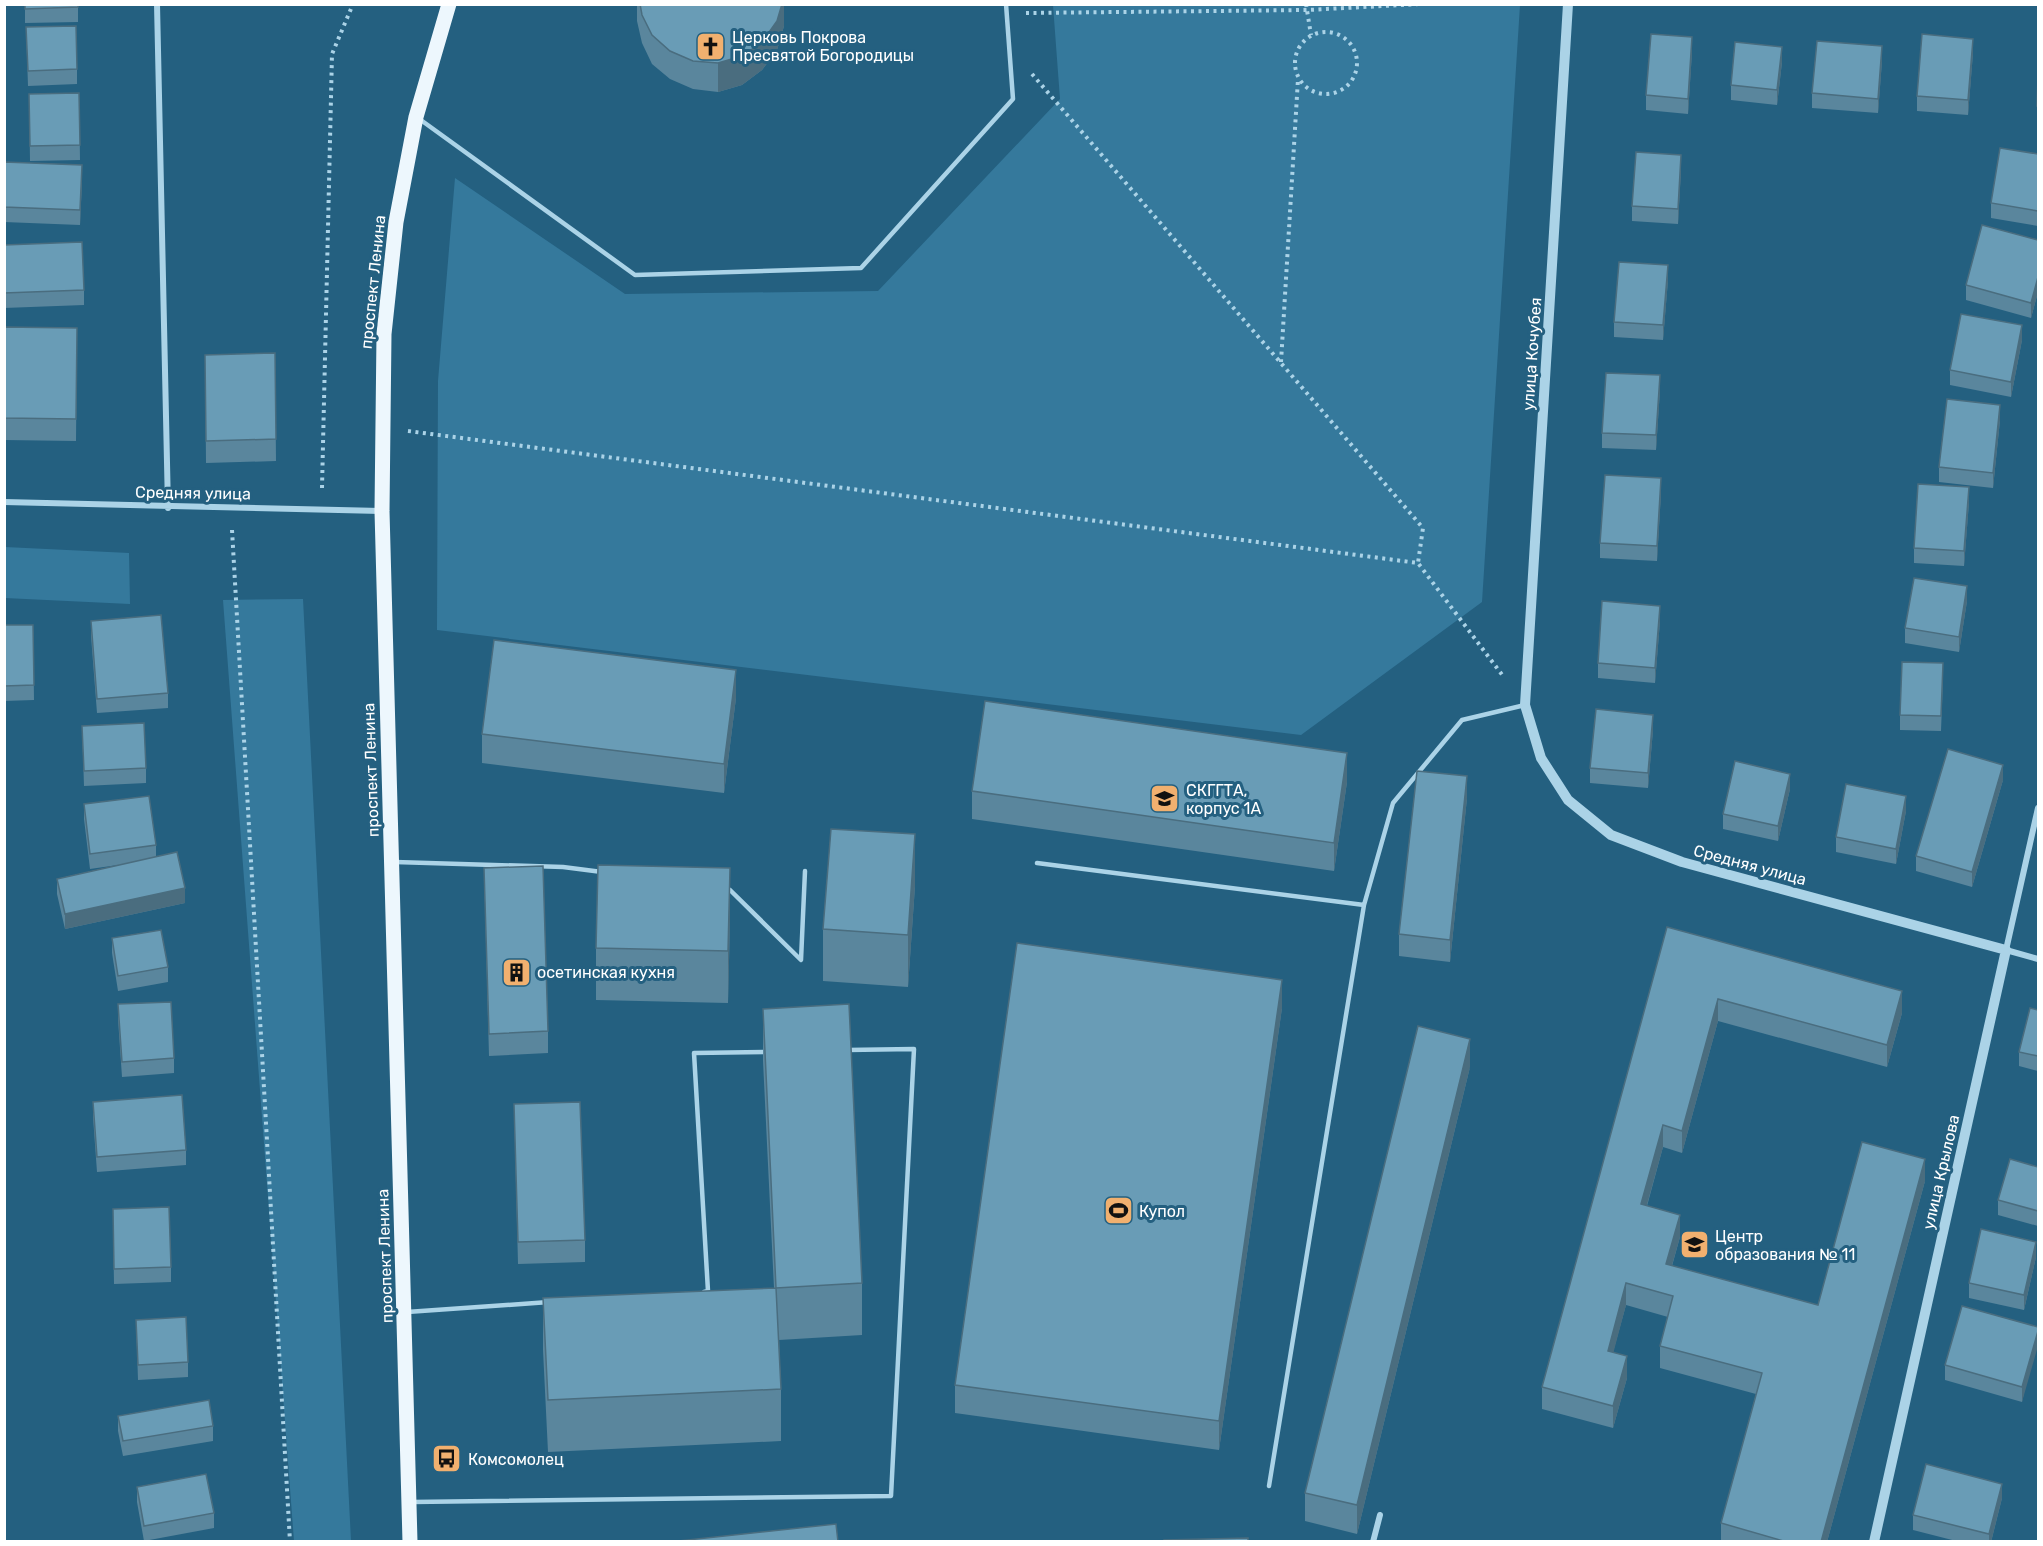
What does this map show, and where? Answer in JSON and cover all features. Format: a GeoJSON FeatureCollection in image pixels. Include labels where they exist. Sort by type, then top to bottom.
{"type":"FeatureCollection","features":[{"type":"Feature","properties":{"kind":"main road","name":"проспект Ленина"},"geometry":{"type":"LineString","coordinates":[[410,1542],[382,512],[384,334],[396,222],[416,117],[449,4]]}},
{"type":"Feature","properties":{"kind":"street"},"geometry":{"type":"LineString","coordinates":[[157,4],[168,508]]}},
{"type":"Feature","properties":{"kind":"street","name":"улица Кочубея"},"geometry":{"type":"LineString","coordinates":[[1525,705],[1568,4]]}},
{"type":"Feature","properties":{"kind":"street","name":"Средняя улица"},"geometry":{"type":"LineString","coordinates":[[4,502],[382,512]]}},
{"type":"Feature","properties":{"kind":"street","name":"Средняя улица"},"geometry":{"type":"LineString","coordinates":[[1525,705],[1541,758],[1568,800],[1611,835],[1682,862],[2038,959]]}},
{"type":"Feature","properties":{"kind":"street","name":"улица Крылова"},"geometry":{"type":"LineString","coordinates":[[1874,1542],[2038,808]]}},
{"type":"Feature","properties":{"kind":"street"},"geometry":{"type":"LineString","coordinates":[[1373,1542],[1380,1515]]}},
{"type":"Feature","properties":{"kind":"lane"},"geometry":{"type":"LineString","coordinates":[[416,117],[635,275],[861,268],[1013,99],[1006,4]]}},
{"type":"Feature","properties":{"kind":"lane"},"geometry":{"type":"LineString","coordinates":[[1269,1486],[1364,905],[1393,803],[1462,720],[1525,705]]}},
{"type":"Feature","properties":{"kind":"lane"},"geometry":{"type":"LineString","coordinates":[[392,861],[563,867],[608,873]]}},
{"type":"Feature","properties":{"kind":"lane"},"geometry":{"type":"LineString","coordinates":[[1037,863],[1364,905]]}},
{"type":"Feature","properties":{"kind":"lane"},"geometry":{"type":"LineString","coordinates":[[719,888],[730,890],[801,960],[805,871]]}},
{"type":"Feature","properties":{"kind":"lane"},"geometry":{"type":"LineString","coordinates":[[409,1502],[891,1496],[914,1049],[844,1050]]}},
{"type":"Feature","properties":{"kind":"lane"},"geometry":{"type":"LineString","coordinates":[[696,1292],[708,1292],[694,1053],[775,1051]]}},
{"type":"Feature","properties":{"kind":"lane"},"geometry":{"type":"LineString","coordinates":[[405,1312],[556,1302]]}},
{"type":"Feature","properties":{"kind":"path"},"geometry":{"type":"LineString","coordinates":[[321,510],[332,54],[353,4]]}},
{"type":"Feature","properties":{"kind":"path"},"geometry":{"type":"LineString","coordinates":[[1007,14],[1421,4]]}},
{"type":"Feature","properties":{"kind":"path"},"geometry":{"type":"LineString","coordinates":[[1307,7],[1311,35]]}},
{"type":"Feature","properties":{"kind":"path"},"geometry":{"type":"LineString","coordinates":[[1281,363],[1298,79],[1294,61],[1297,51],[1311,35],[1333,32],[1351,44],[1356,53],[1355,75],[1350,85],[1332,94],[1313,92],[1298,79]]}},
{"type":"Feature","properties":{"kind":"path"},"geometry":{"type":"LineString","coordinates":[[1009,47],[1423,528],[1418,563],[1525,705]]}},
{"type":"Feature","properties":{"kind":"path"},"geometry":{"type":"LineString","coordinates":[[382,427],[1418,563]]}},
{"type":"Feature","properties":{"kind":"path"},"geometry":{"type":"LineString","coordinates":[[230,508],[290,1542]]}},
{"type":"Feature","properties":{"kind":"shaded area"},"geometry":{"type":"Polygon","coordinates":[[[1053,5],[1520,5],[1482,602],[1301,735],[437,630],[438,381],[455,178],[625,294],[878,291],[1060,99],[1053,5]]]}},
{"type":"Feature","properties":{"kind":"shaded area"},"geometry":{"type":"Polygon","coordinates":[[[5,547],[129,553],[130,604],[5,598],[5,547]]]}},
{"type":"Feature","properties":{"kind":"shaded area"},"geometry":{"type":"Polygon","coordinates":[[[303,599],[351,1541],[294,1541],[223,600],[303,599]]]}},
{"type":"Feature","properties":{"kind":"building"},"geometry":{"type":"Polygon","coordinates":[[[25,4],[78,4],[78,7],[25,9],[25,4]]]}},
{"type":"Feature","properties":{"kind":"building","name":"Церковь Покрова Пресвятой Богородицы"},"geometry":{"type":"Polygon","coordinates":[[[640,4],[782,4],[777,21],[762,42],[742,56],[718,63],[693,61],[670,51],[652,35],[642,15],[640,4]]]}},
{"type":"Feature","properties":{"kind":"building"},"geometry":{"type":"Polygon","coordinates":[[[76,26],[77,69],[28,71],[26,27],[76,26]]]}},
{"type":"Feature","properties":{"kind":"building"},"geometry":{"type":"Polygon","coordinates":[[[1651,34],[1692,37],[1688,99],[1646,95],[1651,34]]]}},
{"type":"Feature","properties":{"kind":"building"},"geometry":{"type":"Polygon","coordinates":[[[1922,34],[1973,39],[1968,100],[1917,96],[1922,34]]]}},
{"type":"Feature","properties":{"kind":"building"},"geometry":{"type":"Polygon","coordinates":[[[1817,41],[1882,46],[1878,99],[1812,93],[1817,41]]]}},
{"type":"Feature","properties":{"kind":"building"},"geometry":{"type":"Polygon","coordinates":[[[1735,42],[1782,47],[1777,90],[1731,85],[1735,42]]]}},
{"type":"Feature","properties":{"kind":"building"},"geometry":{"type":"Polygon","coordinates":[[[79,93],[80,145],[30,146],[29,94],[79,93]]]}},
{"type":"Feature","properties":{"kind":"building"},"geometry":{"type":"Polygon","coordinates":[[[2000,148],[2038,154],[2038,211],[1991,203],[2000,148]]]}},
{"type":"Feature","properties":{"kind":"building"},"geometry":{"type":"Polygon","coordinates":[[[1636,152],[1681,155],[1678,209],[1632,206],[1636,152]]]}},
{"type":"Feature","properties":{"kind":"building"},"geometry":{"type":"Polygon","coordinates":[[[4,162],[82,165],[80,210],[4,207],[4,162]]]}},
{"type":"Feature","properties":{"kind":"building"},"geometry":{"type":"Polygon","coordinates":[[[1982,225],[2038,240],[2038,277],[2031,303],[1966,285],[1982,225]]]}},
{"type":"Feature","properties":{"kind":"building"},"geometry":{"type":"Polygon","coordinates":[[[82,242],[84,290],[4,293],[4,245],[82,242]]]}},
{"type":"Feature","properties":{"kind":"building"},"geometry":{"type":"Polygon","coordinates":[[[1619,262],[1668,265],[1663,325],[1614,322],[1619,262]]]}},
{"type":"Feature","properties":{"kind":"building"},"geometry":{"type":"Polygon","coordinates":[[[1961,314],[2022,325],[2011,382],[1950,370],[1961,314]]]}},
{"type":"Feature","properties":{"kind":"building"},"geometry":{"type":"Polygon","coordinates":[[[4,327],[77,328],[76,419],[4,418],[4,327]]]}},
{"type":"Feature","properties":{"kind":"building"},"geometry":{"type":"Polygon","coordinates":[[[275,353],[276,439],[206,441],[205,355],[275,353]]]}},
{"type":"Feature","properties":{"kind":"building"},"geometry":{"type":"Polygon","coordinates":[[[1606,373],[1660,375],[1656,435],[1602,433],[1606,373]]]}},
{"type":"Feature","properties":{"kind":"building"},"geometry":{"type":"Polygon","coordinates":[[[1947,399],[2000,405],[1993,473],[1939,467],[1947,399]]]}},
{"type":"Feature","properties":{"kind":"building"},"geometry":{"type":"Polygon","coordinates":[[[1605,475],[1661,478],[1657,546],[1600,543],[1605,475]]]}},
{"type":"Feature","properties":{"kind":"building"},"geometry":{"type":"Polygon","coordinates":[[[1918,484],[1969,487],[1964,551],[1914,548],[1918,484]]]}},
{"type":"Feature","properties":{"kind":"building"},"geometry":{"type":"Polygon","coordinates":[[[1914,578],[1967,586],[1959,637],[1905,628],[1914,578]]]}},
{"type":"Feature","properties":{"kind":"building"},"geometry":{"type":"Polygon","coordinates":[[[1602,601],[1660,606],[1655,668],[1598,663],[1602,601]]]}},
{"type":"Feature","properties":{"kind":"building"},"geometry":{"type":"Polygon","coordinates":[[[161,615],[168,693],[97,699],[91,621],[161,615]]]}},
{"type":"Feature","properties":{"kind":"building"},"geometry":{"type":"Polygon","coordinates":[[[4,625],[33,625],[34,685],[4,686],[4,625]]]}},
{"type":"Feature","properties":{"kind":"building"},"geometry":{"type":"Polygon","coordinates":[[[494,640],[736,670],[724,764],[482,734],[494,640]]]}},
{"type":"Feature","properties":{"kind":"building"},"geometry":{"type":"Polygon","coordinates":[[[1902,662],[1943,663],[1941,716],[1900,715],[1902,662]]]}},
{"type":"Feature","properties":{"kind":"building"},"geometry":{"type":"Polygon","coordinates":[[[985,701],[1347,753],[1334,843],[972,791],[985,701]]]}},
{"type":"Feature","properties":{"kind":"building"},"geometry":{"type":"Polygon","coordinates":[[[1596,709],[1653,715],[1648,773],[1590,768],[1596,709]]]}},
{"type":"Feature","properties":{"kind":"building"},"geometry":{"type":"Polygon","coordinates":[[[144,723],[146,768],[84,771],[82,726],[144,723]]]}},
{"type":"Feature","properties":{"kind":"building"},"geometry":{"type":"Polygon","coordinates":[[[1948,749],[2003,765],[1972,872],[1916,856],[1948,749]]]}},
{"type":"Feature","properties":{"kind":"building"},"geometry":{"type":"Polygon","coordinates":[[[1735,761],[1790,774],[1778,826],[1723,814],[1735,761]]]}},
{"type":"Feature","properties":{"kind":"building"},"geometry":{"type":"Polygon","coordinates":[[[1417,771],[1467,776],[1450,940],[1399,934],[1417,771]]]}},
{"type":"Feature","properties":{"kind":"building"},"geometry":{"type":"Polygon","coordinates":[[[1846,784],[1906,796],[1896,849],[1836,837],[1846,784]]]}},
{"type":"Feature","properties":{"kind":"building"},"geometry":{"type":"Polygon","coordinates":[[[149,796],[156,845],[90,854],[84,804],[149,796]]]}},
{"type":"Feature","properties":{"kind":"building"},"geometry":{"type":"Polygon","coordinates":[[[831,829],[915,834],[908,935],[823,929],[831,829]]]}},
{"type":"Feature","properties":{"kind":"building"},"geometry":{"type":"Polygon","coordinates":[[[177,852],[185,888],[65,914],[57,879],[177,852]]]}},
{"type":"Feature","properties":{"kind":"building"},"geometry":{"type":"Polygon","coordinates":[[[598,865],[730,868],[728,951],[596,948],[598,865]]]}},
{"type":"Feature","properties":{"kind":"building","name":"осетинская кухня"},"geometry":{"type":"Polygon","coordinates":[[[543,866],[548,1031],[489,1034],[484,868],[543,866]]]}},
{"type":"Feature","properties":{"kind":"building"},"geometry":{"type":"Polygon","coordinates":[[[1667,927],[1902,991],[1887,1045],[1718,999],[1682,1131],[1663,1125],[1641,1204],[1680,1215],[1666,1264],[1818,1305],[1862,1142],[1925,1159],[1821,1542],[1787,1542],[1721,1523],[1762,1373],[1660,1346],[1673,1296],[1626,1283],[1608,1351],[1627,1356],[1613,1406],[1542,1387],[1667,927]]]}},
{"type":"Feature","properties":{"kind":"building"},"geometry":{"type":"Polygon","coordinates":[[[161,930],[168,967],[118,976],[112,938],[161,930]]]}},
{"type":"Feature","properties":{"kind":"building","name":"Купол"},"geometry":{"type":"Polygon","coordinates":[[[1017,943],[1282,980],[1219,1421],[955,1385],[1017,943]]]}},
{"type":"Feature","properties":{"kind":"building"},"geometry":{"type":"Polygon","coordinates":[[[171,1002],[174,1058],[122,1062],[118,1004],[171,1002]]]}},
{"type":"Feature","properties":{"kind":"building"},"geometry":{"type":"Polygon","coordinates":[[[849,1004],[862,1283],[776,1288],[763,1009],[849,1004]]]}},
{"type":"Feature","properties":{"kind":"building"},"geometry":{"type":"Polygon","coordinates":[[[2030,1008],[2038,1010],[2038,1056],[2019,1052],[2030,1008]]]}},
{"type":"Feature","properties":{"kind":"building"},"geometry":{"type":"Polygon","coordinates":[[[1418,1026],[1470,1039],[1357,1505],[1305,1493],[1418,1026]]]}},
{"type":"Feature","properties":{"kind":"building"},"geometry":{"type":"Polygon","coordinates":[[[182,1095],[186,1150],[97,1157],[93,1102],[182,1095]]]}},
{"type":"Feature","properties":{"kind":"building"},"geometry":{"type":"Polygon","coordinates":[[[580,1102],[585,1240],[518,1242],[514,1104],[580,1102]]]}},
{"type":"Feature","properties":{"kind":"building"},"geometry":{"type":"Polygon","coordinates":[[[2010,1159],[2038,1167],[2038,1211],[1998,1200],[2010,1159]]]}},
{"type":"Feature","properties":{"kind":"building"},"geometry":{"type":"Polygon","coordinates":[[[169,1207],[171,1267],[114,1269],[113,1209],[169,1207]]]}},
{"type":"Feature","properties":{"kind":"building"},"geometry":{"type":"Polygon","coordinates":[[[1981,1229],[2036,1242],[2024,1295],[1969,1283],[1981,1229]]]}},
{"type":"Feature","properties":{"kind":"building"},"geometry":{"type":"Polygon","coordinates":[[[776,1288],[781,1389],[548,1400],[543,1298],[776,1288]]]}},
{"type":"Feature","properties":{"kind":"building"},"geometry":{"type":"Polygon","coordinates":[[[1962,1306],[2038,1327],[2022,1387],[1945,1365],[1962,1306]]]}},
{"type":"Feature","properties":{"kind":"building"},"geometry":{"type":"Polygon","coordinates":[[[186,1317],[188,1362],[138,1365],[136,1320],[186,1317]]]}},
{"type":"Feature","properties":{"kind":"building"},"geometry":{"type":"Polygon","coordinates":[[[209,1400],[213,1426],[123,1441],[118,1416],[209,1400]]]}},
{"type":"Feature","properties":{"kind":"building"},"geometry":{"type":"Polygon","coordinates":[[[1926,1464],[2002,1484],[1989,1534],[1913,1515],[1926,1464]]]}},
{"type":"Feature","properties":{"kind":"building"},"geometry":{"type":"Polygon","coordinates":[[[206,1474],[214,1513],[144,1526],[137,1487],[206,1474]]]}},
{"type":"Feature","properties":{"kind":"building"},"geometry":{"type":"Polygon","coordinates":[[[836,1524],[838,1542],[669,1542],[836,1524]]]}},
{"type":"Feature","properties":{"kind":"building"},"geometry":{"type":"Polygon","coordinates":[[[1248,1538],[1248,1542],[1164,1542],[1164,1540],[1248,1538]]]}},
{"type":"Feature","properties":{"kind":"place","name":"Церковь Покрова Пресвятой Богородицы"},"geometry":{"type":"Point","coordinates":[711,46]}},
{"type":"Feature","properties":{"kind":"place","name":"СКГГТА, корпус 1А"},"geometry":{"type":"Point","coordinates":[1165,799]}},
{"type":"Feature","properties":{"kind":"place","name":"осетинская кухня"},"geometry":{"type":"Point","coordinates":[516,972]}},
{"type":"Feature","properties":{"kind":"place","name":"Купол"},"geometry":{"type":"Point","coordinates":[1118,1211]}},
{"type":"Feature","properties":{"kind":"place","name":"Центр образования № 11"},"geometry":{"type":"Point","coordinates":[1694,1245]}},
{"type":"Feature","properties":{"kind":"place","name":"Комсомолец"},"geometry":{"type":"Point","coordinates":[447,1459]}}]}
